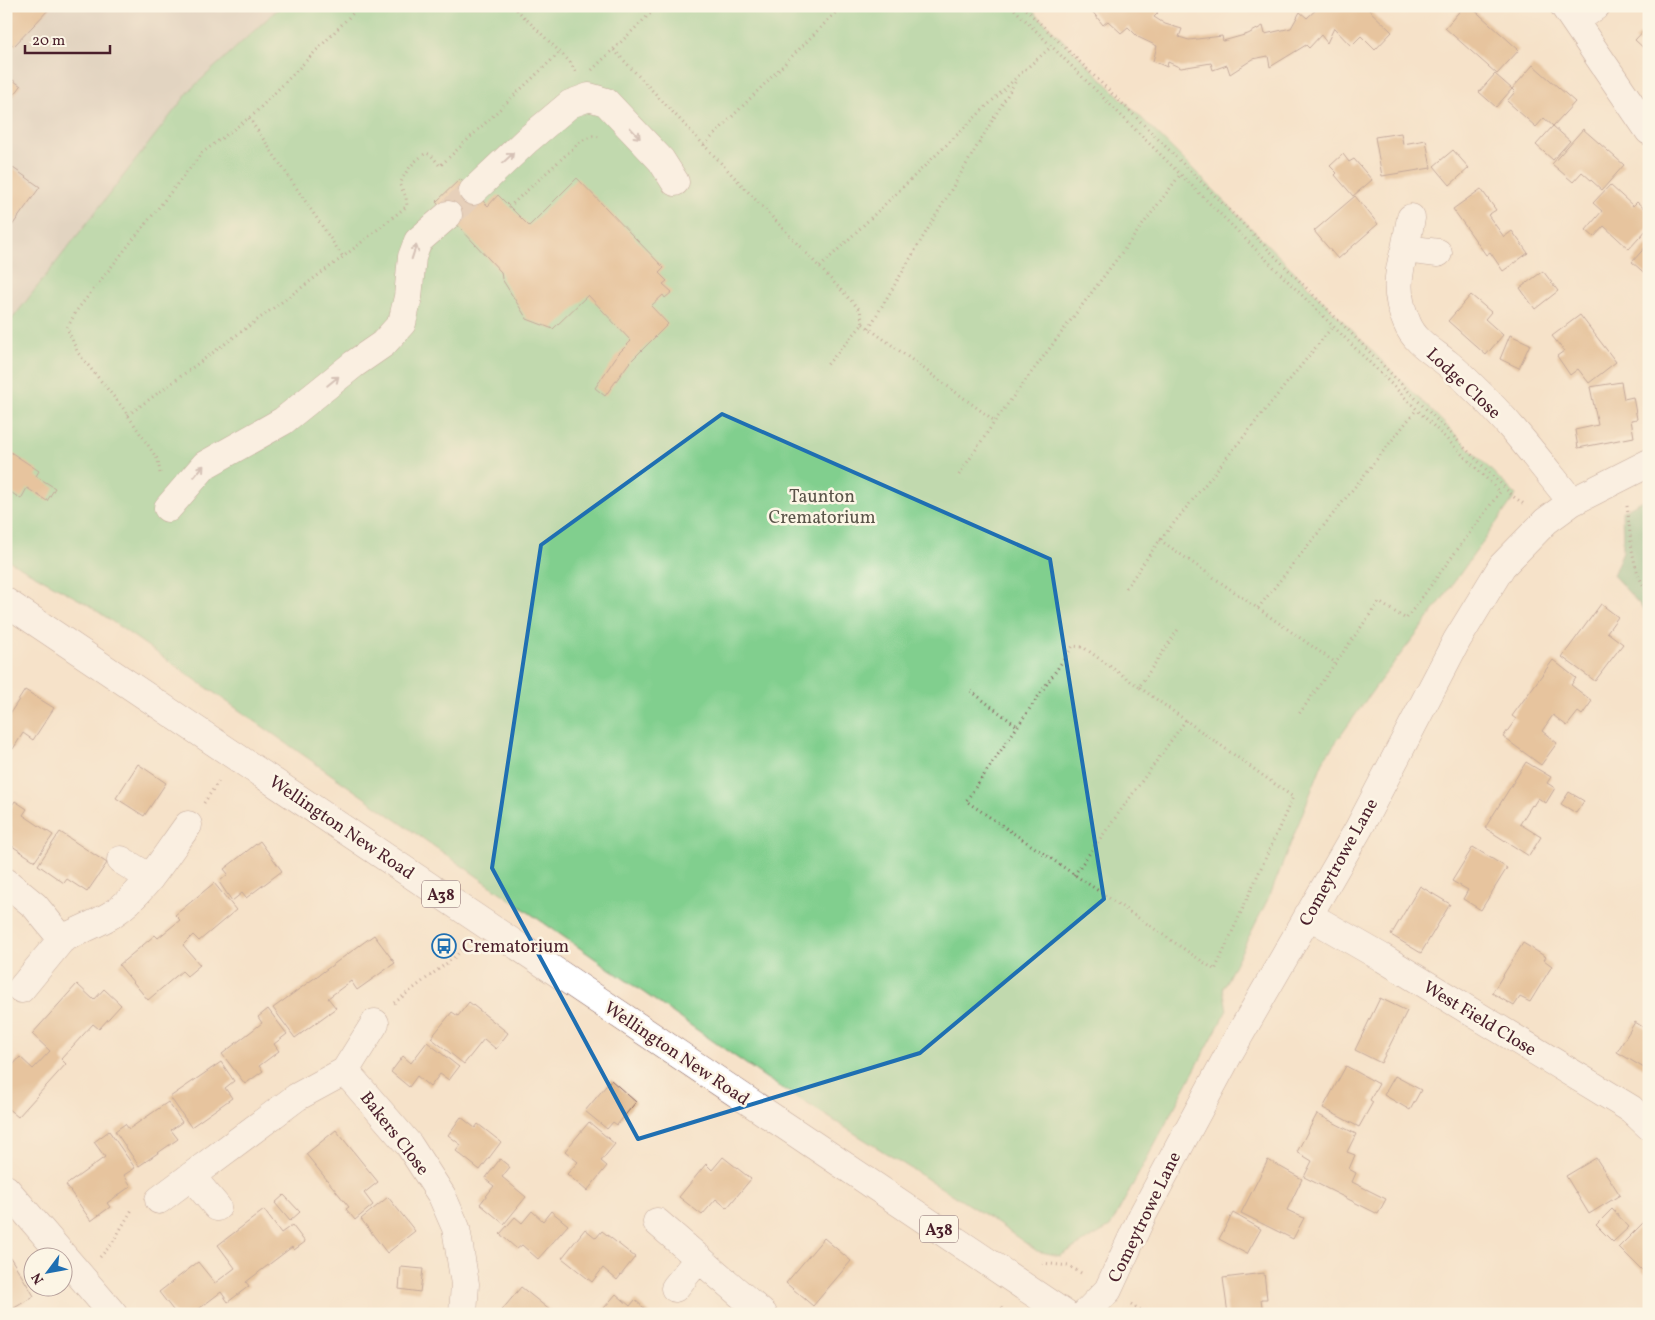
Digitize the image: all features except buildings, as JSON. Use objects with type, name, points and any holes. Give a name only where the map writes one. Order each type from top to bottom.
[{"type":"street","points":[[1578,11],[1649,131]]},
{"type":"street","points":[[472,191],[585,89],[606,102],[661,160],[675,182]]},
{"type":"street","points":[[168,508],[204,465],[283,421],[354,364],[383,344],[402,323],[408,297],[412,257],[418,241],[448,215]]},
{"type":"street","name":"Lodge Close","points":[[1411,218],[1399,268],[1397,285],[1399,300],[1407,324],[1421,343],[1449,364],[1476,390],[1514,431],[1572,502]]},
{"type":"street","points":[[1405,249],[1438,254]]},
{"type":"street","name":"Comeytrowe Lane","points":[[1085,1314],[1108,1290],[1142,1214],[1232,1048],[1358,828],[1457,640],[1502,566],[1546,521],[1572,502],[1649,463]]},
{"type":"street","name":"Wellington New Road","points":[[6,602],[1065,1314]]},
{"type":"street","points":[[21,988],[62,938],[111,915],[137,892],[150,878],[188,825]]},
{"type":"street","points":[[121,860],[150,878]]},
{"type":"street","points":[[6,882],[35,906],[62,938]]},
{"type":"street","name":"West Field Close","points":[[1308,915],[1381,957],[1623,1104],[1649,1126]]},
{"type":"street","points":[[159,1200],[297,1097],[345,1071],[375,1023]]},
{"type":"street","name":"Bakers Close","points":[[345,1071],[409,1145],[442,1196],[456,1228],[465,1284],[463,1314]]},
{"type":"street","points":[[191,1176],[217,1207]]},
{"type":"street","points":[[6,1189],[113,1314]]},
{"type":"street","points":[[657,1222],[764,1314]]},
{"type":"street","points":[[675,1288],[699,1258]]},
{"type":"path","points":[[168,508],[158,460],[128,415],[78,353],[67,328],[83,303],[202,153],[249,118],[360,6]]},
{"type":"path","points":[[513,6],[570,62],[585,89],[614,50],[658,6]]},
{"type":"path","points":[[704,145],[842,6]]},
{"type":"path","points":[[1011,6],[1500,492],[1406,619],[1379,602],[1300,714]]},
{"type":"path","points":[[1022,6],[1153,134],[1514,497],[1546,521]]},
{"type":"path","points":[[820,267],[1020,74],[1051,47]]},
{"type":"path","points":[[614,50],[860,310],[863,324],[995,421]]},
{"type":"path","points":[[128,415],[407,206],[406,197],[400,185],[404,174],[414,161],[426,154],[431,155],[440,166],[560,52]]},
{"type":"path","points":[[868,328],[1020,74]]},
{"type":"path","points":[[249,118],[342,256]]},
{"type":"path","points":[[509,206],[581,141],[593,136],[607,138]]},
{"type":"path","points":[[959,475],[995,421],[1180,175]]},
{"type":"path","points":[[826,366],[863,324]]},
{"type":"path","points":[[1126,588],[1160,540],[1333,326]]},
{"type":"path","points":[[1258,608],[1417,408]]},
{"type":"path","points":[[1614,480],[1626,503],[1634,559],[1641,584],[1649,593]]},
{"type":"path","points":[[1160,540],[1336,663]]},
{"type":"path","points":[[1139,687],[1179,628]]},
{"type":"path","points":[[1073,646],[1083,647],[1139,687],[1293,797],[1215,970],[966,801],[1073,646]]},
{"type":"path","points":[[971,691],[1017,726]]},
{"type":"path","points":[[1074,875],[1186,720]]},
{"type":"path","points":[[188,825],[209,797],[235,755]]},
{"type":"path","points":[[375,1023],[380,1013],[455,957],[486,924]]},
{"type":"path","points":[[79,1275],[111,1244],[138,1203],[159,1200]]},
{"type":"highlighted area","points":[[722,414],[1050,559],[1104,899],[920,1053],[638,1139],[492,868],[541,545]]},
{"type":"shaded area","points":[[6,6],[281,6],[191,89],[6,327]]},
{"type":"green space","name":"Taunton Crematorium","points":[[281,6],[1028,6],[1189,165],[1516,495],[1428,619],[1376,686],[1324,759],[1271,893],[1223,988],[1227,1010],[1110,1227],[1060,1256],[1037,1251],[988,1217],[766,1078],[87,604],[6,559],[6,327],[191,89]]},
{"type":"green space","points":[[1649,497],[1649,615],[1613,575],[1623,551],[1622,511]]},
{"type":"tunnel","points":[[448,215],[473,191]]},
{"type":"place","name":"Crematorium","points":[[444,946]]}]
